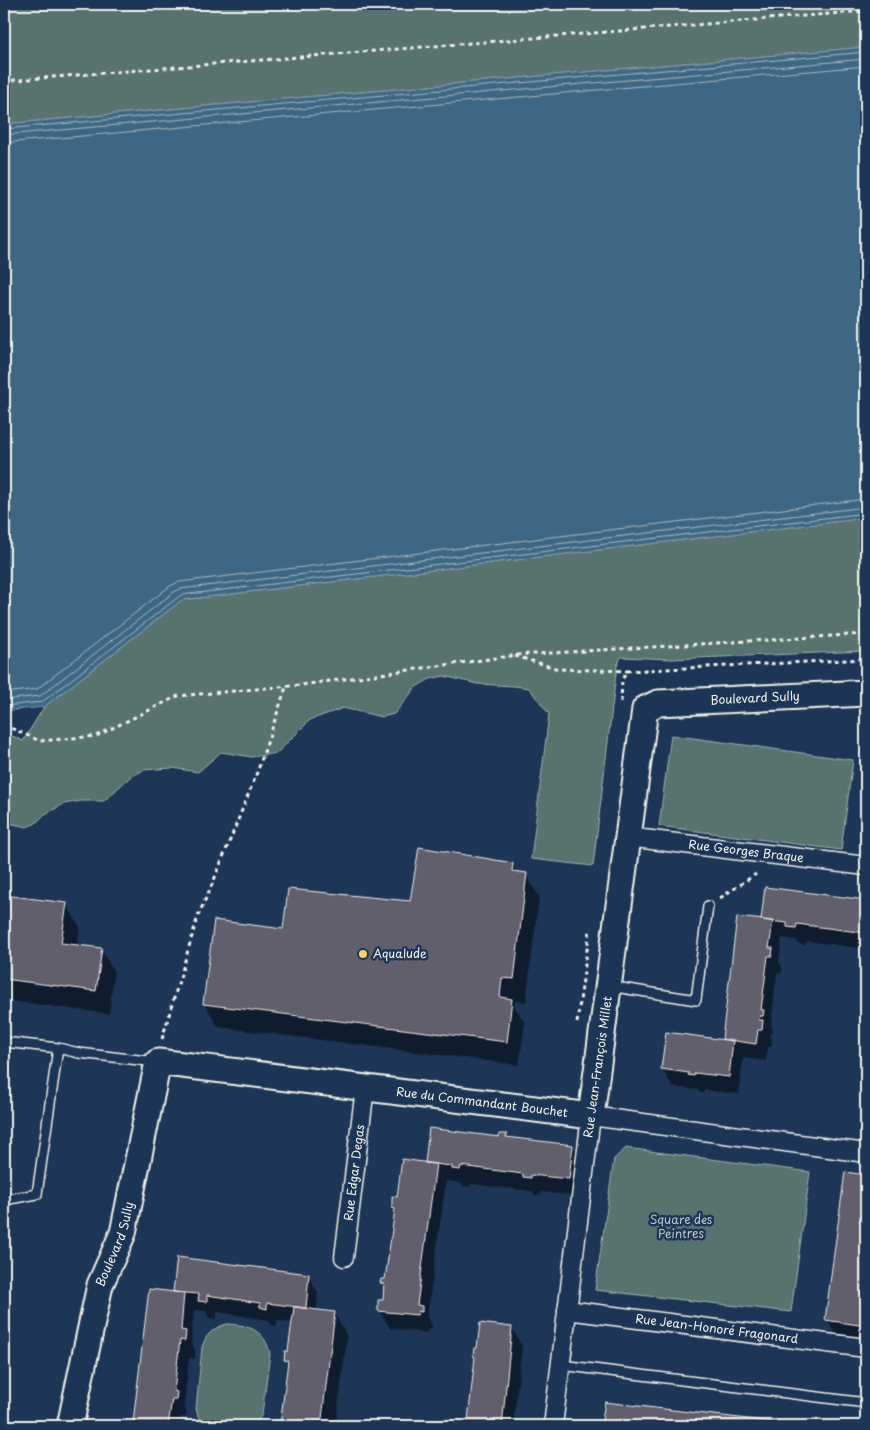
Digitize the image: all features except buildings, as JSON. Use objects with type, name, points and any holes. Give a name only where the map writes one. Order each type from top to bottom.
[{"type":"street","name":"Boulevard Sully","points":[[633,709],[658,702],[866,693]]},
{"type":"street","name":"Rue Jean-François Millet","points":[[554,1426],[627,837],[633,709]]},
{"type":"street","name":"Rue Georges Braque","points":[[627,837],[866,866]]},
{"type":"street","name":"Boulevard Sully","points":[[70,1426],[100,1285],[123,1234],[158,1062]]},
{"type":"street","name":"Rue du Commandant Bouchet","points":[[158,1062],[591,1116],[866,1153]]},
{"type":"street","name":"Rue Edgar Degas","points":[[344,1258],[365,1088]]},
{"type":"street","name":"Rue Jean-Honoré Fragonard","points":[[567,1310],[866,1348]]},
{"type":"lane","points":[[609,986],[696,1000],[708,906]]},
{"type":"lane","points":[[4,1042],[158,1062]]},
{"type":"lane","points":[[4,1200],[37,1194],[58,1048]]},
{"type":"lane","points":[[561,1365],[866,1403]]},
{"type":"path","points":[[4,81],[866,11]]},
{"type":"path","points":[[4,725],[40,741],[96,736],[178,696],[286,686],[514,656],[866,634]]},
{"type":"path","points":[[514,656],[559,669],[627,671],[866,659]]},
{"type":"path","points":[[627,671],[622,680],[633,709]]},
{"type":"path","points":[[158,1062],[160,1046],[198,916],[258,770],[286,686]]},
{"type":"path","points":[[708,906],[784,856]]},
{"type":"green space","points":[[4,4],[866,4],[866,47],[4,124]]},
{"type":"green space","points":[[866,518],[866,651],[671,659],[621,657],[617,666],[593,866],[531,859],[549,714],[529,688],[477,684],[444,676],[430,679],[416,687],[394,714],[382,717],[343,708],[310,720],[277,753],[252,757],[221,752],[198,772],[172,768],[144,770],[130,777],[104,801],[81,801],[64,804],[45,814],[36,823],[27,827],[4,822],[4,732],[23,741],[44,707],[182,600]]},
{"type":"green space","points":[[671,735],[853,760],[841,850],[659,826]]},
{"type":"green space","name":"Square des Peintres","points":[[626,1148],[810,1172],[791,1312],[595,1290],[614,1159]]},
{"type":"green space","points":[[227,1324],[242,1325],[255,1330],[268,1346],[270,1354],[262,1414],[255,1426],[204,1426],[196,1409],[202,1347],[211,1332]]},
{"type":"water","points":[[866,47],[866,518],[182,600],[44,707],[4,711],[4,124]]},
{"type":"place","name":"Aqualude","points":[[363,954]]}]
